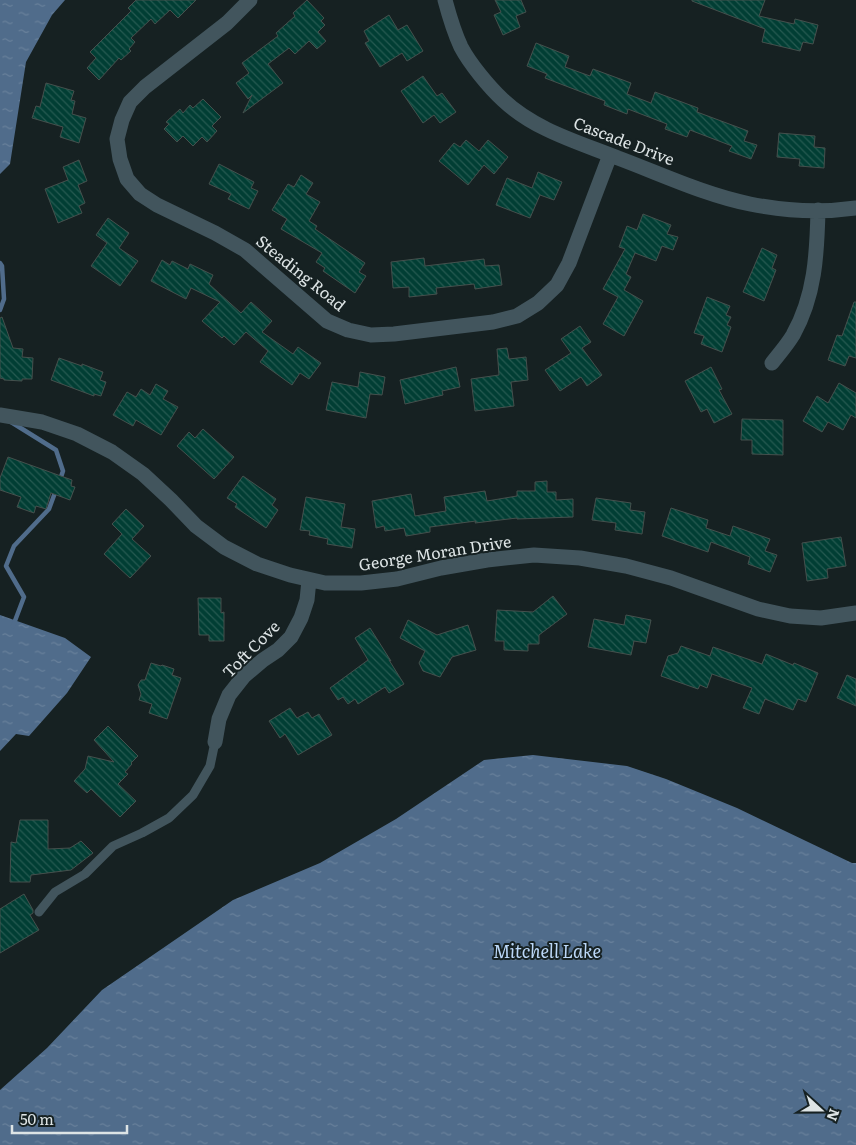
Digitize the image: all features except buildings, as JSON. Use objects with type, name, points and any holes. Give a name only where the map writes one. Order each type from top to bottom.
[{"type":"street","name":"Steading Road","points":[[250,0],[227,23],[145,86],[130,102],[122,120],[117,139],[120,159],[128,178],[140,194],[157,205],[245,250],[327,321],[348,330],[371,335],[492,322],[517,316],[538,303],[557,285],[568,263],[610,155]]},
{"type":"street","name":"Cascade Drive","points":[[445,0],[462,47],[480,75],[503,100],[530,121],[560,135],[707,192],[750,204],[794,210],[837,211],[856,208]]},
{"type":"street","points":[[772,363],[793,335],[806,305],[815,272],[818,210]]},
{"type":"street","name":"George Moran Drive","points":[[0,415],[42,422],[78,434],[112,452],[143,474],[196,526],[224,547],[257,564],[309,580],[325,583],[361,584],[397,579],[441,568],[487,560],[534,556],[580,558],[626,566],[671,578],[758,609],[790,616],[822,618],[856,613]]},
{"type":"street","name":"Toft Cove","points":[[215,742],[219,719],[229,695],[244,676],[262,660],[278,650],[290,637],[301,618],[307,600],[309,580]]},
{"type":"lane","points":[[39,912],[55,892],[85,874],[113,846],[169,818],[193,795],[210,766],[215,742]]},
{"type":"water","points":[[0,0],[65,0],[52,15],[26,62],[10,164],[0,174]]},
{"type":"water","points":[[0,615],[65,638],[91,657],[67,693],[29,736],[16,734],[0,751]]},
{"type":"water","name":"Mitchell Lake","points":[[533,755],[627,766],[666,779],[737,808],[852,863],[856,863],[856,1145],[0,1145],[0,1090],[47,1048],[102,990],[233,900],[320,863],[396,819],[484,760]]},
{"type":"waterway","points":[[0,263],[2,266],[4,299],[0,310]]},
{"type":"waterway","points":[[11,422],[56,450],[63,471],[60,480]]},
{"type":"waterway","points":[[13,626],[24,597],[6,566],[14,546],[49,509],[56,490]]}]
